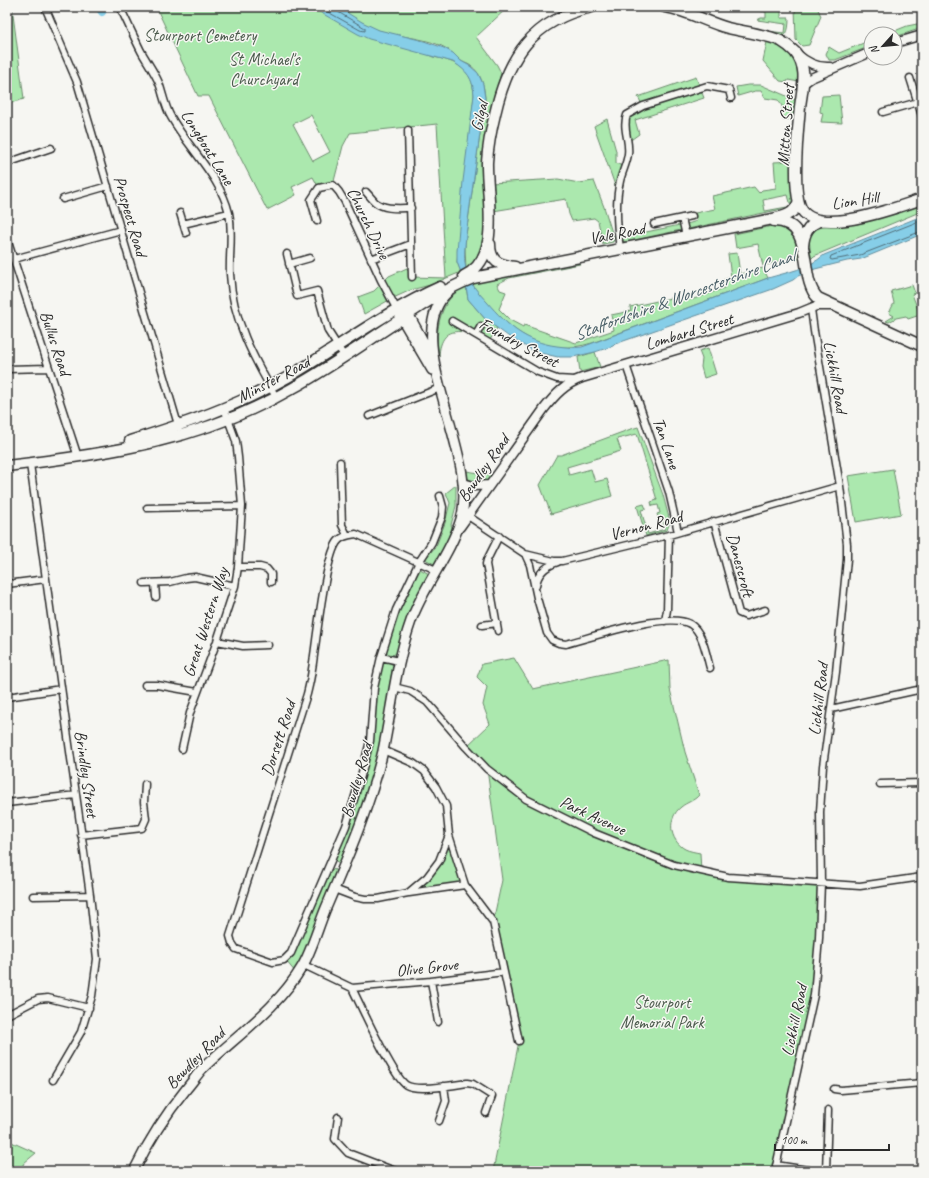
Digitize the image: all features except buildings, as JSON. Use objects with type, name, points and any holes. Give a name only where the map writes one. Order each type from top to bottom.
[{"type":"main road","points":[[558,18],[577,7]]},
{"type":"main road","name":"Gilgal","points":[[472,275],[482,260],[490,235],[487,183],[488,150],[502,90],[509,69],[520,52],[535,36],[558,18],[592,7]]},
{"type":"main road","name":"Mitton Street","points":[[665,7],[682,11],[728,28],[777,40],[786,44],[795,52],[802,66],[804,83],[796,159],[798,203]]},
{"type":"main road","name":"Lion Hill","points":[[798,203],[805,214],[821,221],[865,217],[892,210],[922,199]]},
{"type":"main road","name":"Vale Road","points":[[472,275],[620,249],[768,220],[790,213],[795,210],[798,203]]},
{"type":"main road","points":[[768,220],[788,224],[798,234],[803,246],[809,280],[813,292],[818,298],[834,307],[922,346]]},
{"type":"main road","points":[[803,246],[804,237],[809,228],[816,222],[821,221]]},
{"type":"main road","points":[[490,235],[490,250],[494,260],[506,265],[523,267]]},
{"type":"main road","points":[[457,531],[463,509],[463,483],[458,454],[433,360],[431,332],[436,308],[442,297],[461,281],[472,275]]},
{"type":"main road","name":"Minster Road","points":[[179,431],[270,387],[400,307],[461,281]]},
{"type":"main road","name":"Minster Road","points":[[7,466],[30,464],[118,450],[179,431],[229,419],[276,397],[344,356],[461,281]]},
{"type":"main road","points":[[400,307],[433,360]]},
{"type":"main road","points":[[405,316],[440,388]]},
{"type":"main road","name":"Bewdley Road","points":[[134,1171],[141,1156],[170,1108],[200,1071],[277,1000],[304,965],[371,796],[383,750],[399,661],[411,620],[420,599],[457,531]]},
{"type":"street","name":"Prospect Road","points":[[45,7],[77,82],[179,431]]},
{"type":"street","name":"Longboat Lane","points":[[120,7],[159,83],[170,115],[220,188],[229,213],[230,274],[233,300],[239,323],[249,346],[276,397]]},
{"type":"street","points":[[903,41],[922,35]]},
{"type":"street","name":"Mitton Street","points":[[795,52],[811,64],[819,67],[839,66]]},
{"type":"street","points":[[804,83],[811,78],[863,56]]},
{"type":"street","points":[[910,78],[922,116]]},
{"type":"street","points":[[620,249],[618,229],[618,197],[620,182],[628,154],[625,121],[627,115],[643,106],[706,86],[728,90],[731,98]]},
{"type":"street","points":[[883,112],[918,102]]},
{"type":"street","points":[[408,130],[412,277]]},
{"type":"street","points":[[7,163],[51,148]]},
{"type":"street","name":"Church Drive","points":[[317,221],[311,200],[319,188],[333,185],[340,192],[391,299],[400,307]]},
{"type":"street","points":[[62,199],[108,186]]},
{"type":"street","points":[[366,192],[375,202],[383,206],[392,208],[411,208]]},
{"type":"street","points":[[180,212],[186,233]]},
{"type":"street","points":[[183,224],[229,213]]},
{"type":"street","points":[[654,224],[692,216]]},
{"type":"street","points":[[682,218],[686,236]]},
{"type":"street","points":[[14,259],[121,230]]},
{"type":"street","name":"Bullus Road","points":[[7,239],[78,457]]},
{"type":"street","points":[[371,259],[412,244]]},
{"type":"street","points":[[287,254],[297,296],[317,291],[328,331],[344,356]]},
{"type":"street","points":[[289,264],[310,258]]},
{"type":"street","points":[[809,280],[811,309]]},
{"type":"street","name":"Lombard Street","points":[[575,380],[820,305],[834,307]]},
{"type":"street","name":"Lickhill Road","points":[[776,1168],[816,982],[821,883],[820,812],[823,766],[831,709],[846,559],[846,529],[840,486],[811,309]]},
{"type":"street","name":"Foundry Street","points":[[452,321],[538,372],[557,379],[575,380]]},
{"type":"street","points":[[476,335],[481,326]]},
{"type":"street","name":"Tan Lane","points":[[626,365],[669,492],[678,532]]},
{"type":"street","points":[[7,369],[49,368]]},
{"type":"street","name":"Bewdley Road","points":[[457,531],[552,398],[575,380]]},
{"type":"street","points":[[370,416],[440,388]]},
{"type":"street","name":"Great Western Way","points":[[182,749],[190,713],[217,641],[234,586],[238,567],[242,506],[236,441],[224,408]]},
{"type":"street","points":[[340,462],[342,524],[347,536],[356,534],[436,570]]},
{"type":"street","name":"Brindley Street","points":[[30,464],[90,895],[97,959],[92,996],[81,1032],[53,1080]]},
{"type":"street","points":[[463,483],[474,486],[490,485]]},
{"type":"street","name":"Vernon Road","points":[[468,516],[525,554],[554,562],[669,535],[840,486]]},
{"type":"street","name":"Bewdley Road","points":[[236,949],[273,962],[284,960],[291,953],[346,826],[370,741],[374,688],[381,657],[396,610],[420,562],[432,542],[442,517],[443,507],[440,496]]},
{"type":"street","points":[[146,508],[242,506]]},
{"type":"street","name":"Danescroft","points":[[714,522],[739,613],[746,616],[766,610]]},
{"type":"street","points":[[665,621],[667,610],[669,535]]},
{"type":"street","name":"Dorsett Road","points":[[236,949],[230,936],[307,694],[312,671],[326,574],[334,547],[339,540],[347,536]]},
{"type":"street","points":[[498,631],[486,564],[499,536]]},
{"type":"street","points":[[525,554],[530,565],[535,590],[547,633],[552,640],[559,644],[566,644],[650,622],[678,620],[690,624],[701,638],[710,668]]},
{"type":"street","points":[[535,590],[536,582],[542,571],[552,564],[562,561]]},
{"type":"street","points":[[238,567],[260,566],[267,568],[271,574],[271,582]]},
{"type":"street","points":[[144,583],[175,582],[186,578],[195,577],[234,586]]},
{"type":"street","points":[[7,584],[46,579]]},
{"type":"street","points":[[155,582],[156,597]]},
{"type":"street","points":[[482,625],[497,623]]},
{"type":"street","points":[[217,641],[243,646],[268,645]]},
{"type":"street","points":[[381,657],[399,661]]},
{"type":"street","points":[[145,685],[157,685],[197,692]]},
{"type":"street","name":"Park Avenue","points":[[394,687],[410,691],[427,702],[487,769],[526,799],[594,833],[674,865],[728,877],[860,886],[922,877]]},
{"type":"street","points":[[7,697],[61,689]]},
{"type":"street","points":[[831,709],[922,689]]},
{"type":"street","points":[[383,750],[412,763],[424,771],[446,806],[449,835],[465,885],[493,922],[519,1041]]},
{"type":"street","points":[[880,784],[922,783]]},
{"type":"street","points":[[81,835],[142,828],[146,819],[144,802],[145,784]]},
{"type":"street","points":[[7,803],[76,795]]},
{"type":"street","points":[[408,894],[427,877],[439,862],[449,835]]},
{"type":"street","points":[[329,864],[342,870]]},
{"type":"street","points":[[334,889],[355,897],[378,899],[465,885]]},
{"type":"street","points":[[32,896],[90,895]]},
{"type":"street","points":[[304,965],[352,988],[388,1059],[398,1076],[406,1085],[422,1088],[467,1083],[473,1084],[492,1096],[486,1113]]},
{"type":"street","name":"Olive Grove","points":[[352,988],[432,981],[504,972]]},
{"type":"street","points":[[432,981],[438,1022]]},
{"type":"street","points":[[7,1015],[38,999],[48,998],[89,1008]]},
{"type":"street","points":[[834,1089],[841,1090],[922,1083]]},
{"type":"street","points":[[439,1121],[446,1101],[444,1086]]},
{"type":"street","points":[[826,1171],[828,1110]]},
{"type":"street","points":[[338,1117],[335,1139],[348,1153],[395,1171]]},
{"type":"street","points":[[776,1168],[814,1171]]},
{"type":"green space","points":[[7,7],[12,7],[24,99],[7,104]]},
{"type":"green space","name":"St Michael's Churchyard","points":[[156,7],[325,7],[433,57],[449,61],[462,68],[470,79],[473,86],[474,95],[457,262],[461,272],[430,285],[411,290],[364,314],[358,297],[374,291],[389,276],[407,268],[412,277],[446,278],[437,124],[350,133],[343,146],[333,185],[319,188],[313,177],[292,187],[296,195],[267,210],[209,96],[198,96]],"holes":[[[311,115],[330,152],[313,161],[293,124]]]},
{"type":"green space","points":[[338,7],[508,7],[476,37],[497,65],[501,73],[492,105],[483,166],[485,232],[480,257],[466,270],[466,235],[485,98],[484,88],[480,76],[471,66],[461,61],[449,50],[441,46],[424,40],[378,30],[363,23]]},
{"type":"green space","points":[[762,7],[781,7],[781,18],[789,18],[787,33],[784,36],[775,36],[756,30],[785,33],[786,24],[757,20],[766,18],[766,12],[761,11]]},
{"type":"green space","points":[[795,7],[817,7],[821,16],[809,45],[802,46],[796,40]]},
{"type":"green space","points":[[922,23],[922,28],[903,34],[903,28]]},
{"type":"green space","points":[[767,42],[775,44],[787,51],[792,56],[798,67],[799,82],[788,80],[787,82],[780,81],[763,61]]},
{"type":"green space","points":[[863,43],[863,49],[835,60],[829,60],[826,54],[829,47],[839,53]]},
{"type":"green space","points":[[696,77],[704,98],[635,120],[639,134],[628,142],[627,115],[643,106],[638,97]]},
{"type":"green space","points":[[761,85],[796,100],[794,120],[783,119],[782,106],[778,100],[765,98],[761,91],[755,91],[738,96],[736,87]]},
{"type":"green space","points":[[839,95],[842,123],[821,122],[823,113],[820,112],[822,96]]},
{"type":"green space","points":[[607,119],[616,151],[616,163],[624,167],[618,194],[594,126]]},
{"type":"green space","points":[[792,161],[793,205],[791,206],[788,195],[763,200],[765,211],[787,208],[687,228],[687,224],[697,221],[695,213],[715,209],[712,196],[754,187],[759,193],[762,190],[776,188],[774,162]]},
{"type":"green space","points":[[558,179],[579,183],[594,181],[614,239],[613,242],[603,244],[598,221],[594,218],[572,221],[566,199],[493,211],[491,183]]},
{"type":"green space","points":[[922,203],[922,211],[814,256],[811,259],[809,237],[816,229],[821,227],[857,224],[870,221]]},
{"type":"green space","points":[[680,225],[681,230],[625,242],[623,241],[622,237]]},
{"type":"green space","points":[[772,226],[783,228],[794,237],[799,259],[795,260],[794,257],[763,266],[758,244],[736,248],[734,234]]},
{"type":"green space","points":[[737,253],[740,274],[763,268],[768,278],[592,343],[576,347],[546,345],[521,333],[509,325],[498,314],[479,294],[472,284],[480,281],[579,263],[580,264],[509,278],[497,284],[500,290],[506,292],[499,309],[510,320],[523,327],[524,325],[576,343],[614,330],[611,315],[631,311],[630,307],[689,294],[691,300],[724,288],[723,280],[731,277],[728,254]]},
{"type":"green space","points":[[912,285],[915,293],[912,294],[920,315],[908,319],[906,316],[896,318],[889,322],[886,321],[894,316],[889,313],[894,303],[891,291]]},
{"type":"green space","points":[[466,286],[468,299],[486,320],[497,328],[490,340],[481,334],[485,326],[480,323],[477,328],[473,330],[454,319],[451,324],[464,332],[453,332],[448,334],[441,345],[439,356],[437,336],[441,316],[450,298],[457,291]]},
{"type":"green space","points":[[708,348],[716,374],[704,378],[701,367],[702,359],[699,351]]},
{"type":"green space","points":[[595,352],[600,367],[580,372],[578,357]]},
{"type":"green space","points":[[638,427],[663,495],[670,522],[667,530],[646,536],[637,506],[644,504],[646,509],[641,510],[648,534],[665,529],[663,521],[660,522],[657,514],[660,513],[658,505],[652,506],[651,502],[657,500],[637,434],[617,439],[621,451],[567,467],[569,475],[591,469],[595,482],[607,479],[612,496],[551,514],[540,485],[557,455],[561,455]]},
{"type":"green space","points":[[893,469],[901,514],[856,522],[848,476]]},
{"type":"green space","points":[[466,471],[493,475],[489,481],[473,481],[468,479]]},
{"type":"green space","points":[[456,485],[456,506],[451,525],[454,531],[436,565],[425,559],[436,546],[445,523],[450,503],[446,493]]},
{"type":"green space","points":[[420,569],[431,575],[398,653],[392,655],[385,652],[398,611]]},
{"type":"green space","name":"Stourport Memorial Park","points":[[514,658],[533,689],[669,660],[670,689],[685,752],[699,795],[681,807],[673,817],[672,829],[676,840],[685,849],[700,853],[701,872],[821,883],[817,975],[775,1171],[493,1171],[519,1041],[493,922],[502,880],[487,769],[466,747],[490,724],[483,705],[487,687],[477,677],[482,664]]},
{"type":"green space","points":[[387,661],[393,665],[380,749],[368,795],[341,862],[337,862],[335,860],[363,777],[381,665]]},
{"type":"green space","points":[[449,835],[465,885],[408,893],[439,861]]},
{"type":"green space","points":[[334,869],[337,873],[296,973],[286,961],[329,871]]},
{"type":"green space","points":[[7,1140],[36,1153],[24,1163],[20,1171],[7,1171]]},
{"type":"water","points":[[311,7],[338,7],[362,22],[379,30],[424,41],[444,48],[453,53],[461,61],[478,73],[483,84],[485,98],[466,235],[466,268],[473,285],[494,310],[510,325],[535,341],[557,346],[582,347],[768,278],[805,267],[824,255],[922,216],[922,234],[861,259],[815,269],[773,289],[595,352],[573,357],[558,357],[536,352],[512,339],[486,320],[468,299],[466,286],[457,262],[463,181],[474,95],[471,79],[466,72],[453,62],[369,39]]},
{"type":"waterway","points":[[99,7],[102,12]]},
{"type":"park label","name":"Stourport Cemetery","points":[[200,35]]},
{"type":"water label","name":"Staffordshire & Worcestershire Canal","points":[[684,295]]}]
